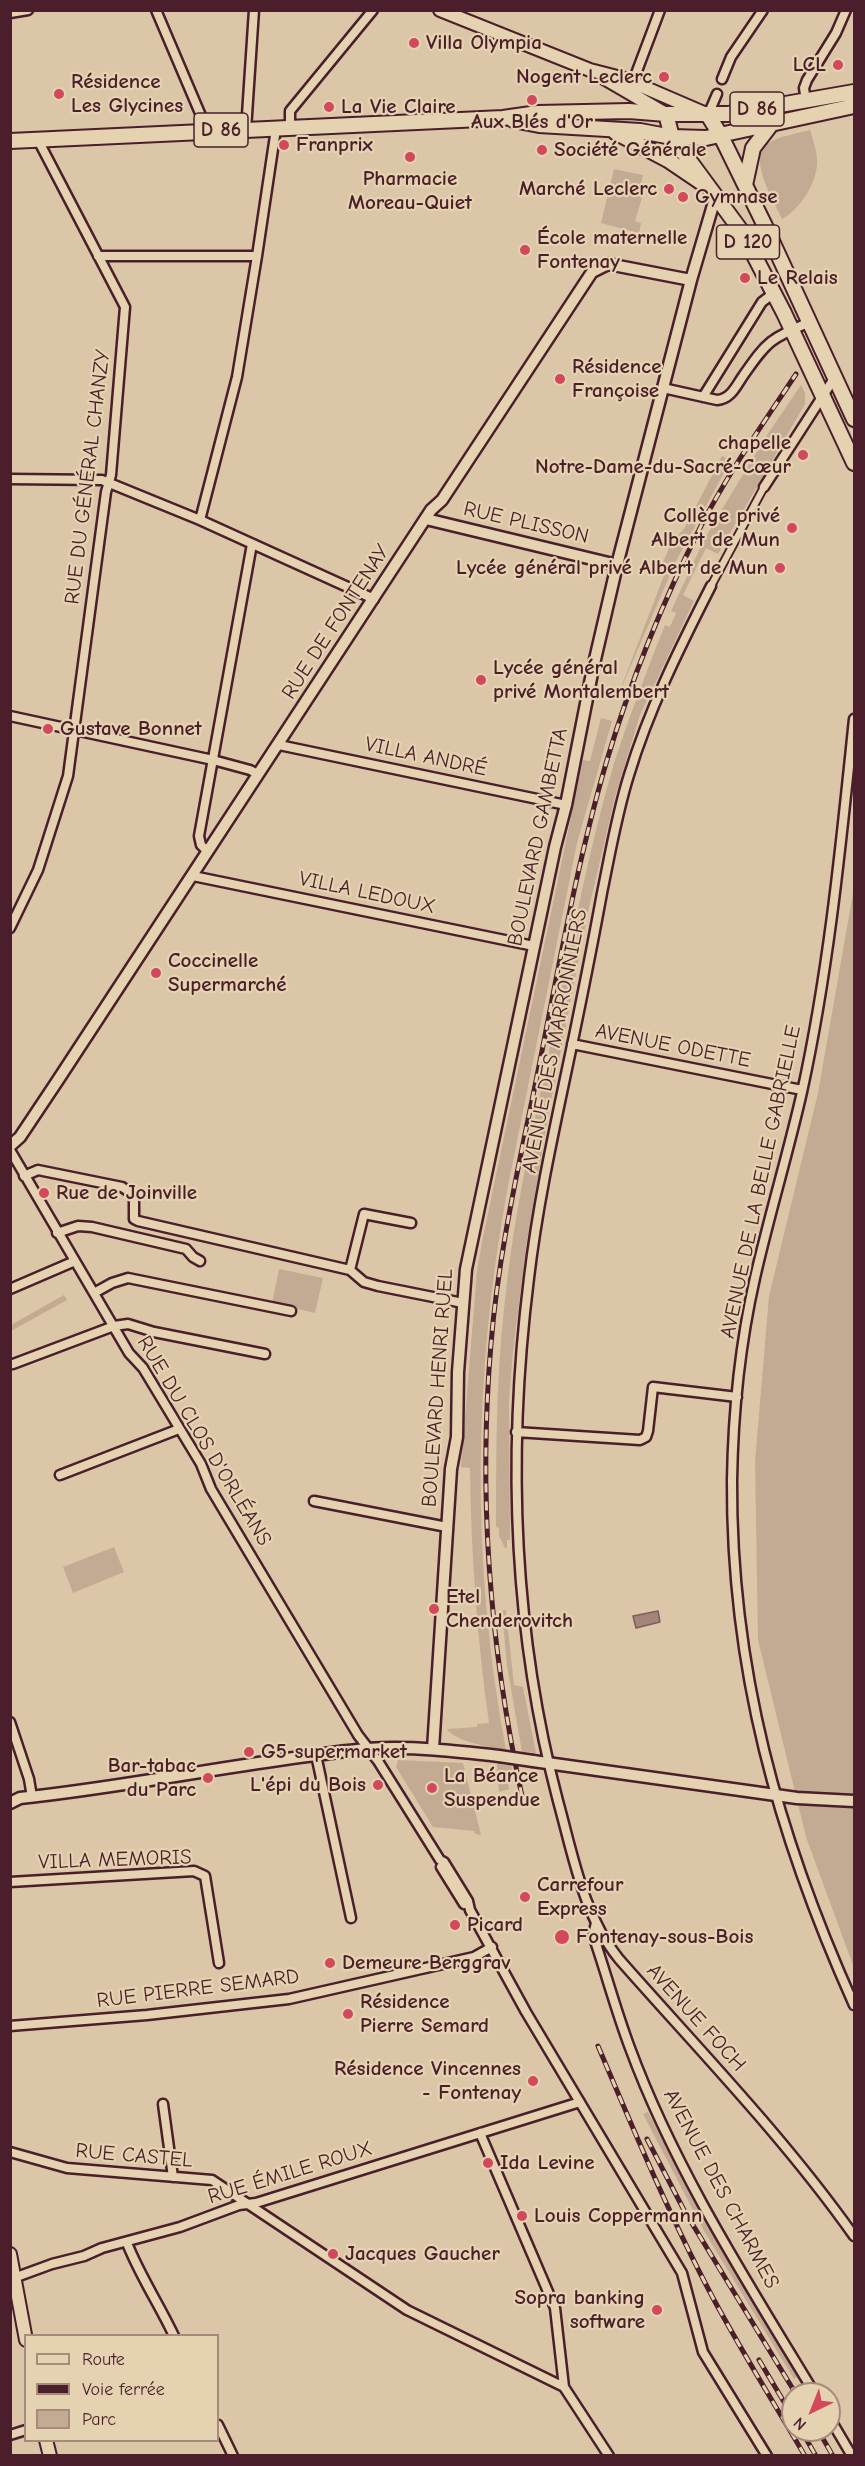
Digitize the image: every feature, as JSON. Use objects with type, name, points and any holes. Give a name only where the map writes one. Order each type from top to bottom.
[{"type":"main road","points":[[440,10],[590,69],[631,90],[666,114],[672,137]]},
{"type":"main road","points":[[631,90],[636,104],[633,111]]},
{"type":"main road","points":[[631,90],[708,115]]},
{"type":"main road","name":"D 86","points":[[10,141],[503,118],[538,113],[633,111],[666,114],[728,114],[855,92]]},
{"type":"main road","points":[[806,101],[813,115]]},
{"type":"main road","name":"D 86","points":[[503,118],[539,125],[640,131],[672,137],[706,138],[855,106]]},
{"type":"main road","name":"D 120","points":[[708,115],[745,185],[855,419]]},
{"type":"main road","points":[[745,185],[753,148],[770,126]]},
{"type":"main road","points":[[611,130],[668,160],[714,192]]},
{"type":"main road","name":"D 120","points":[[672,137],[742,232],[774,292],[855,463]]},
{"type":"main road","points":[[10,2254],[12,2278],[25,2334]]},
{"type":"street","points":[[10,13],[28,10]]},
{"type":"street","points":[[156,10],[202,118],[204,131]]},
{"type":"street","points":[[246,130],[254,10]]},
{"type":"street","points":[[290,128],[290,111],[373,10]]},
{"type":"street","points":[[631,90],[660,10]]},
{"type":"street","points":[[722,79],[732,57],[763,10]]},
{"type":"street","points":[[806,101],[804,88],[807,80],[846,10]]},
{"type":"street","points":[[708,115],[717,94]]},
{"type":"street","points":[[200,520],[251,313],[276,129]]},
{"type":"street","name":"RUE DU GÉNÉRAL CHANZY","points":[[10,928],[38,870],[68,776],[109,483],[124,307],[38,140]]},
{"type":"street","name":"BOULEVARD GAMBETTA","points":[[516,1034],[566,805],[592,668],[714,192]]},
{"type":"street","points":[[98,256],[257,256]]},
{"type":"street","name":"RUE DE FONTENAY","points":[[10,1148],[20,1137],[58,1080],[426,519],[442,500],[592,272],[608,264],[691,280]]},
{"type":"street","points":[[703,396],[762,302],[774,292]]},
{"type":"street","points":[[663,388],[717,400],[726,398],[766,344],[810,322]]},
{"type":"street","name":"AVENUE DES MARRONNIERS","points":[[548,1763],[529,1664],[518,1533],[516,1432],[520,1362],[529,1276],[550,1154],[612,843],[628,776],[670,668],[764,487],[836,377]]},
{"type":"street","points":[[10,479],[102,480],[200,520],[374,599]]},
{"type":"street","name":"RUE PLISSON","points":[[426,519],[617,565]]},
{"type":"street","points":[[208,852],[201,845],[199,836],[252,544]]},
{"type":"street","points":[[10,716],[213,760],[258,774]]},
{"type":"street","name":"AVENUE DE LA BELLE GABRIELLE","points":[[855,719],[830,934],[802,1090],[754,1280],[746,1322],[737,1397],[732,1479],[736,1568],[750,1684],[768,1770],[807,1892],[855,2005]]},
{"type":"street","name":"VILLA ANDRÉ","points":[[279,745],[566,805]]},
{"type":"street","name":"VILLA LEDOUX","points":[[193,876],[534,946]]},
{"type":"street","name":"BOULEVARD HENRI RUEL","points":[[433,1749],[451,1469],[457,1437],[466,1269],[516,1034]]},
{"type":"street","name":"AVENUE ODETTE","points":[[572,1044],[802,1090]]},
{"type":"street","name":"RUE DU CLOS D'ORLÉANS","points":[[10,1148],[57,1233],[129,1353],[143,1368],[201,1464],[211,1489],[368,1749],[468,1900],[468,1906],[580,2102],[682,2273],[703,2352],[767,2456]]},
{"type":"street","points":[[24,1176],[38,1170],[122,1186],[134,1195],[134,1220],[350,1270],[364,1282],[463,1303]]},
{"type":"street","points":[[350,1270],[364,1214],[411,1223]]},
{"type":"street","points":[[57,1233],[78,1226],[92,1227],[186,1249],[200,1261]]},
{"type":"street","points":[[10,1289],[75,1261]]},
{"type":"street","points":[[94,1293],[112,1283],[128,1278],[291,1311]]},
{"type":"street","points":[[13,1364],[114,1326],[128,1323],[154,1332],[266,1354]]},
{"type":"street","points":[[516,1432],[640,1440],[646,1437],[648,1431],[653,1387],[737,1397]]},
{"type":"street","points":[[60,1475],[179,1429]]},
{"type":"street","points":[[314,1501],[447,1527]]},
{"type":"street","points":[[10,1722],[29,1779],[32,1797]]},
{"type":"street","points":[[10,1803],[20,1798],[266,1761],[368,1749],[433,1749],[499,1756],[775,1795],[830,1801],[855,1801]]},
{"type":"street","points":[[316,1755],[351,1918]]},
{"type":"street","name":"AVENUE FOCH","points":[[548,1763],[582,1888],[608,1946],[760,2116],[855,2236]]},
{"type":"street","name":"VILLA MEMORIS","points":[[10,1882],[194,1871],[205,1876],[219,1963]]},
{"type":"street","name":"AVENUE DES CHARMES","points":[[596,1923],[593,1935],[630,2049],[681,2162],[738,2265],[808,2382]]},
{"type":"street","name":"RUE PIERRE SEMARD","points":[[10,2026],[289,1999],[474,1957],[492,1947]]},
{"type":"street","points":[[604,1967],[610,1961],[619,1959]]},
{"type":"street","name":"RUE ÉMILE ROUX","points":[[12,2278],[84,2256],[102,2248],[127,2243],[580,2102]]},
{"type":"street","points":[[163,2104],[173,2177]]},
{"type":"street","points":[[480,2133],[555,2308],[564,2387],[609,2456]]},
{"type":"street","name":"RUE CASTEL","points":[[10,2152],[54,2167],[212,2180],[407,2310],[564,2387]]},
{"type":"street","points":[[127,2243],[173,2334]]},
{"type":"street","points":[[219,2427],[232,2456]]},
{"type":"street","points":[[841,2437],[852,2456]]},
{"type":"green space","points":[[810,130],[817,158],[815,175],[802,201],[782,219],[761,171],[761,152],[766,145],[776,139]]},
{"type":"green space","points":[[614,169],[643,175],[639,193],[643,194],[635,221],[641,223],[639,233],[601,223]]},
{"type":"green space","points":[[801,385],[805,393],[805,404],[718,554],[706,548],[683,595],[694,601],[640,715],[615,797],[588,912],[549,1111],[526,1247],[509,1401],[510,1540],[507,1540],[507,1548],[505,1548],[499,1536],[499,1528],[496,1527],[496,1472],[499,1363],[508,1273],[532,1132],[597,826],[615,760],[639,692],[665,625],[670,627],[676,613],[671,611],[704,540],[765,438]]},
{"type":"green space","points":[[722,456],[731,460],[676,561],[617,698],[665,573],[659,571],[675,535],[677,536],[684,529]]},
{"type":"green space","points":[[601,718],[612,721],[577,843],[508,1186],[496,1256],[488,1327],[481,1468],[482,1539],[487,1610],[506,1750],[465,1740],[447,1729],[477,1727],[477,1724],[489,1723],[475,1596],[470,1468],[461,1467],[477,1271],[583,760],[590,761]]},
{"type":"green space","points":[[854,887],[854,1968],[806,1837],[758,1640],[755,1461],[769,1296],[818,1093]]},
{"type":"green space","points":[[279,1269],[323,1278],[315,1313],[272,1303]]},
{"type":"green space","points":[[64,1295],[67,1300],[11,1331],[11,1325]]},
{"type":"green space","points":[[114,1547],[124,1572],[73,1593],[63,1567]]},
{"type":"green space","points":[[506,1610],[514,1685],[523,1687],[536,1753],[522,1752],[507,1666],[502,1611]]},
{"type":"green space","points":[[398,1760],[463,1763],[481,1835],[475,1834],[474,1831],[433,1827],[396,1767]]},
{"type":"green space","points":[[497,1764],[511,1765],[515,1782],[508,1783],[509,1789],[499,1792]]},
{"type":"green space","points":[[648,2112],[705,2223],[797,2377],[794,2379],[704,2231],[643,2114]]},
{"type":"shaded area","points":[[658,1611],[660,1622],[636,1628],[633,1616]]},
{"type":"railway","points":[[522,1796],[511,1740],[495,1628],[490,1571],[486,1458],[491,1344],[512,1197],[579,868],[607,760],[626,700],[661,612],[711,506],[796,374]]},
{"type":"railway","points":[[598,2046],[653,2174],[697,2267],[735,2338],[805,2456]]},
{"type":"railway","points":[[647,2139],[685,2212],[789,2382]]},
{"type":"railway","points":[[759,2360],[781,2397]]},
{"type":"railway","points":[[808,2442],[816,2456]]},
{"type":"railway","points":[[825,2442],[833,2456]]},
{"type":"place","name":"Villa Olympia","points":[[414,43]]},
{"type":"place","name":"LCL","points":[[838,65]]},
{"type":"place","name":"Nogent Leclerc","points":[[664,77]]},
{"type":"place","name":"Résidence Les Glycines","points":[[59,94]]},
{"type":"place","name":"Aux Blés d'Or","points":[[532,100]]},
{"type":"place","name":"La Vie Claire","points":[[329,107]]},
{"type":"place","name":"Franprix","points":[[284,145]]},
{"type":"place","name":"Société Générale","points":[[542,150]]},
{"type":"place","name":"Pharmacie Moreau-Quiet","points":[[410,157]]},
{"type":"place","name":"Marché Leclerc","points":[[669,189]]},
{"type":"place","name":"Gymnase","points":[[683,197]]},
{"type":"place","name":"École maternelle Fontenay","points":[[525,250]]},
{"type":"place","name":"Le Relais","points":[[745,278]]},
{"type":"place","name":"Résidence Françoise","points":[[560,379]]},
{"type":"place","name":"chapelle Notre-Dame-du-Sacré-Cœur","points":[[803,455]]},
{"type":"place","name":"Collège privé Albert de Mun","points":[[792,528]]},
{"type":"place","name":"Lycée général privé Albert de Mun","points":[[780,568]]},
{"type":"place","name":"Lycée général privé Montalembert","points":[[481,680]]},
{"type":"place","name":"Gustave Bonnet","points":[[48,729]]},
{"type":"place","name":"Coccinelle Supermarché","points":[[156,973]]},
{"type":"place","name":"Rue de Joinville","points":[[44,1193]]},
{"type":"place","name":"Etel Chenderovitch","points":[[434,1609]]},
{"type":"place","name":"G5 supermarket","points":[[249,1752]]},
{"type":"place","name":"Bar-tabac du Parc","points":[[208,1778]]},
{"type":"place","name":"L'épi du Bois","points":[[378,1785]]},
{"type":"place","name":"La Béance Suspendue","points":[[432,1788]]},
{"type":"place","name":"Carrefour Express","points":[[525,1897]]},
{"type":"place","name":"Picard","points":[[455,1925]]},
{"type":"place","name":"Fontenay-sous-Bois","points":[[562,1937]]},
{"type":"place","name":"Demeure Berggrav","points":[[330,1963]]},
{"type":"place","name":"Résidence Pierre Semard","points":[[348,2014]]},
{"type":"place","name":"Résidence Vincennes - Fontenay","points":[[533,2081]]},
{"type":"place","name":"Ida Levine","points":[[488,2163]]},
{"type":"place","name":"Louis Coppermann","points":[[522,2216]]},
{"type":"place","name":"Jacques Gaucher","points":[[333,2254]]},
{"type":"place","name":"Sopra banking software","points":[[657,2310]]}]
